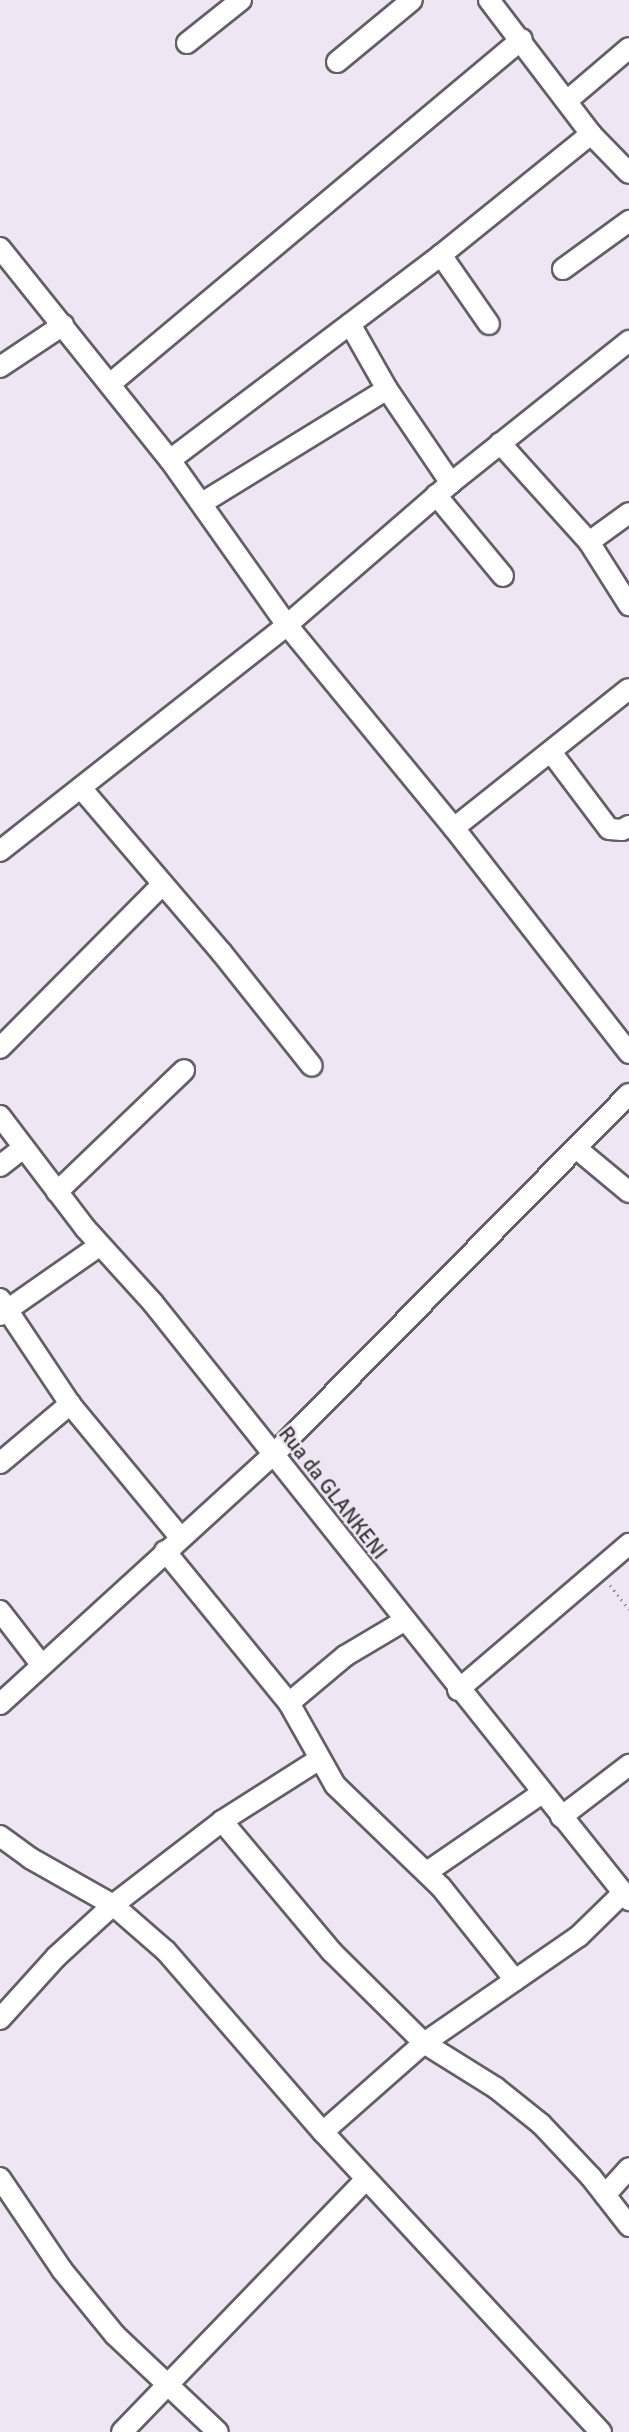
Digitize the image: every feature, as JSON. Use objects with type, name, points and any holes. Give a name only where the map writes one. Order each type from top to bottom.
[{"type":"street","points":[[187,43],[241,0]]},
{"type":"street","points":[[337,62],[412,0]]},
{"type":"street","points":[[489,0],[522,39],[591,134],[629,173]]},
{"type":"street","points":[[111,384],[522,39]]},
{"type":"street","points":[[568,100],[629,48]]},
{"type":"street","points":[[170,460],[441,255],[591,134]]},
{"type":"street","points":[[563,269],[629,221]]},
{"type":"street","points":[[0,248],[170,460],[287,625],[454,828],[629,1053]]},
{"type":"street","points":[[441,255],[489,324]]},
{"type":"street","points":[[350,324],[443,489],[503,576]]},
{"type":"street","points":[[0,367],[63,325]]},
{"type":"street","points":[[0,851],[287,625],[443,489],[629,341]]},
{"type":"street","points":[[202,503],[387,389]]},
{"type":"street","points":[[500,443],[589,542],[629,605]]},
{"type":"street","points":[[589,542],[629,513]]},
{"type":"street","points":[[454,828],[629,689]]},
{"type":"street","points":[[551,752],[609,829],[622,830],[629,826]]},
{"type":"street","points":[[81,788],[312,1066]]},
{"type":"street","points":[[0,1048],[163,884]]},
{"type":"street","points":[[57,1192],[184,1070]]},
{"type":"street","points":[[0,1704],[180,1537],[273,1455],[629,1094]]},
{"type":"street","name":"Rua da GLANKENI","points":[[0,1116],[22,1149],[99,1246],[153,1303],[458,1690],[626,1897]]},
{"type":"street","points":[[576,1148],[629,1192]]},
{"type":"street","points":[[0,1166],[22,1149]]},
{"type":"street","points":[[99,1246],[2,1308],[70,1404],[180,1537]]},
{"type":"street","points":[[0,1463],[70,1404]]},
{"type":"street","points":[[458,1690],[629,1544]]},
{"type":"street","points":[[165,1551],[288,1703],[318,1760],[357,1808],[427,1872],[499,1955],[515,1980]]},
{"type":"street","points":[[0,1611],[41,1664]]},
{"type":"street","points":[[288,1703],[345,1656],[404,1621]]},
{"type":"street","points":[[0,2019],[56,1957],[113,1905],[222,1821],[318,1760]]},
{"type":"street","points":[[561,1817],[629,1765]]},
{"type":"street","points":[[427,1872],[542,1793]]},
{"type":"street","points":[[222,1821],[332,1952],[424,2043],[496,2088],[541,2124],[605,2195],[629,2226]]},
{"type":"street","points":[[0,1836],[30,1858],[113,1905],[135,1921],[200,1987],[323,2132],[601,2432]]},
{"type":"street","points":[[323,2132],[424,2043],[579,1936],[626,1897]]},
{"type":"street","points":[[605,2195],[629,2168]]},
{"type":"street","points":[[0,2178],[62,2270],[115,2335],[218,2432]]},
{"type":"street","points":[[122,2432],[366,2179]]},
{"type":"path","points":[[598,1570],[629,1609]]}]
